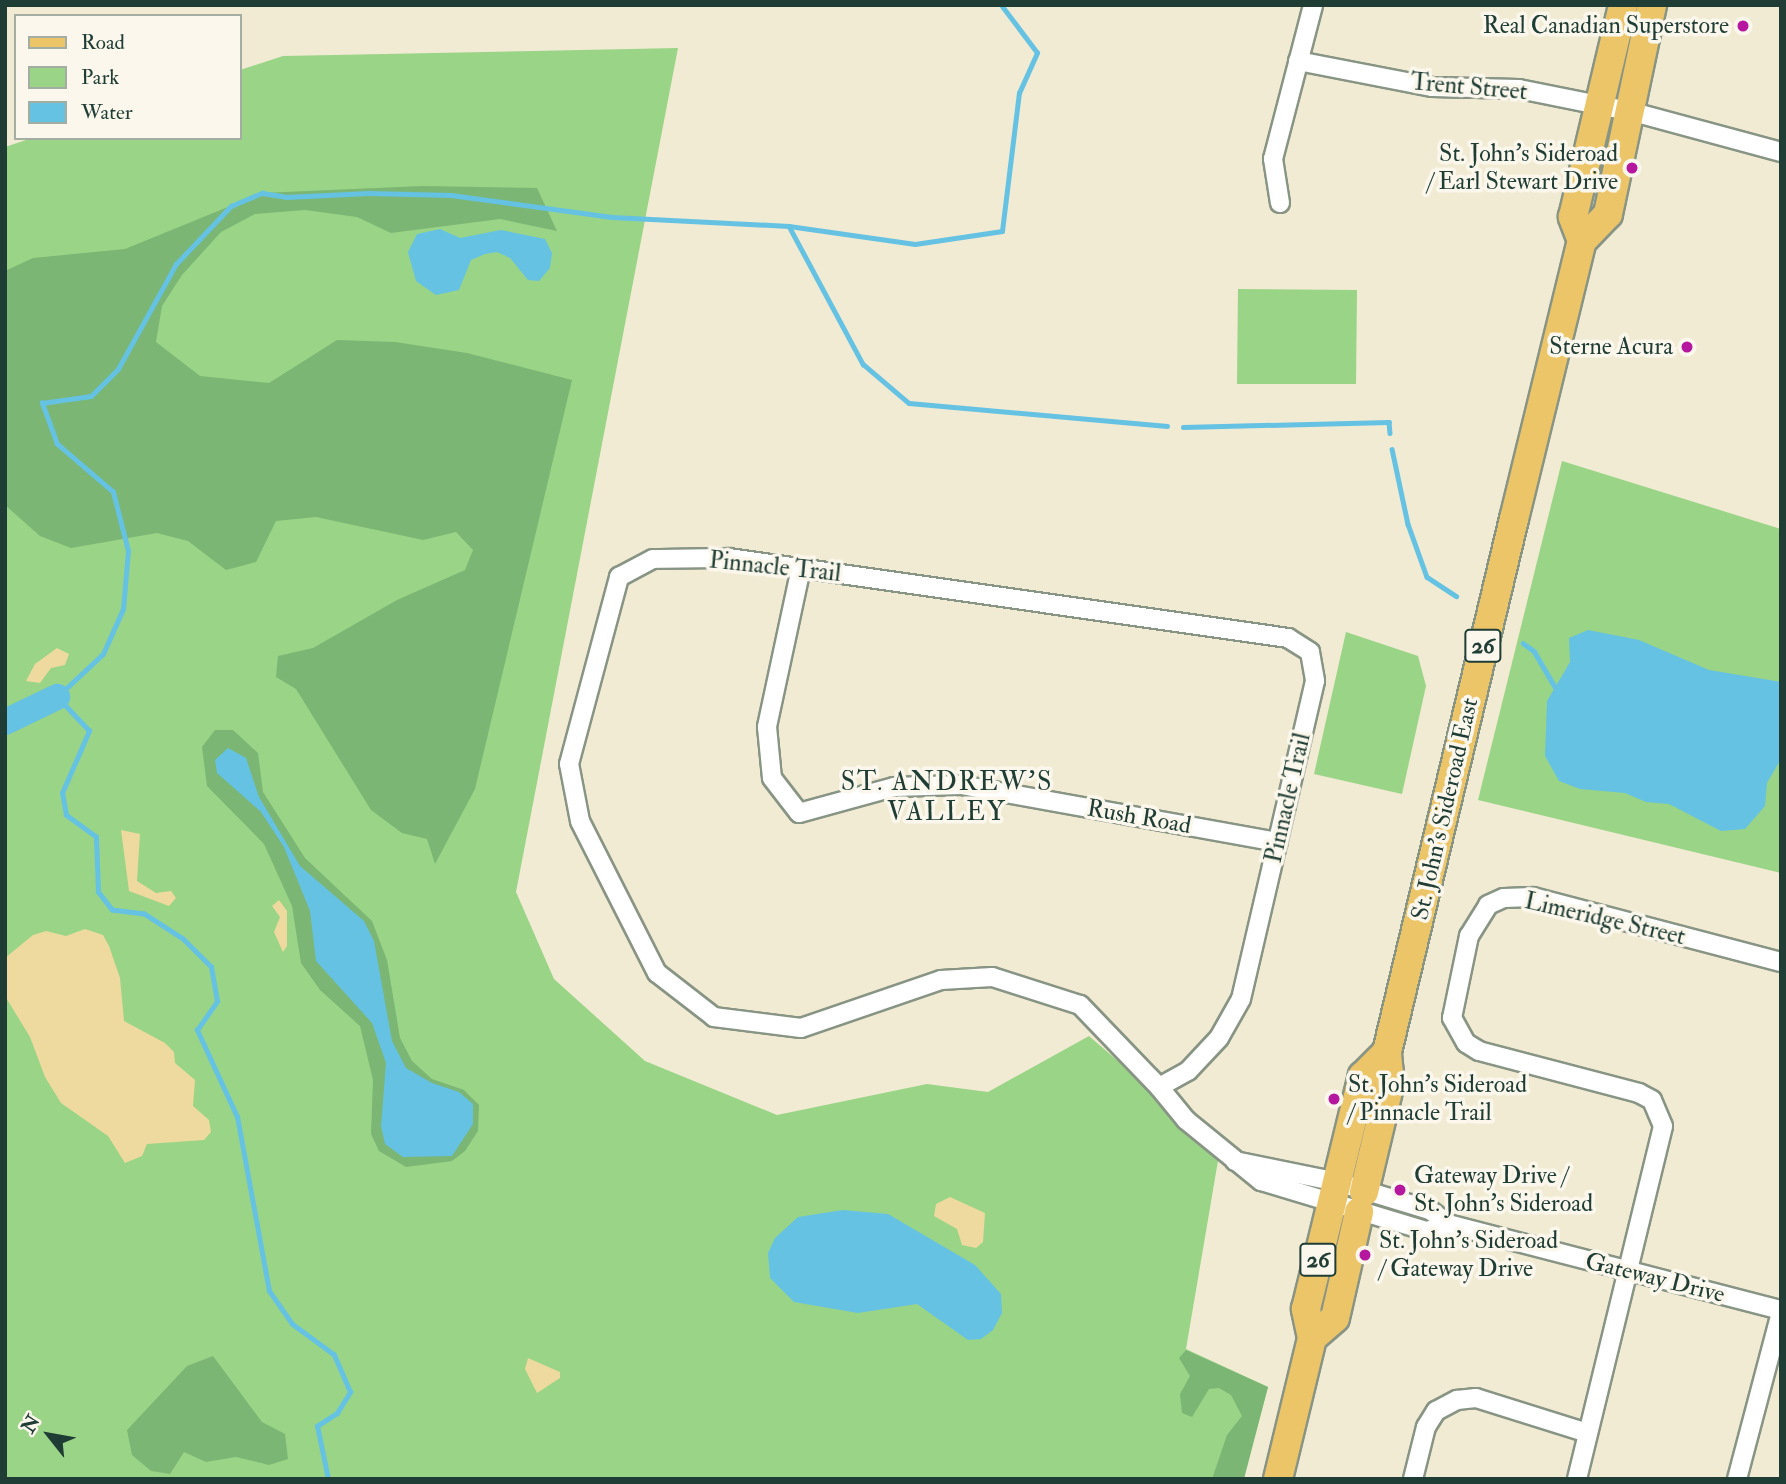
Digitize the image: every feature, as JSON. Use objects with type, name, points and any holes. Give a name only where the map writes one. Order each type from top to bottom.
[{"type":"main road","name":"St. John's Sideroad East","points":[[1312,1338],[1335,1318],[1390,1083],[1387,1052],[1582,241],[1573,216],[1623,5]]},
{"type":"main road","points":[[1582,241],[1608,214],[1633,112],[1652,5]]},
{"type":"main road","name":"26","points":[[1278,1479],[1312,1338],[1306,1309],[1363,1076],[1387,1052]]},
{"type":"street","points":[[1280,203],[1273,159],[1313,5]]},
{"type":"street","name":"Trent Street","points":[[1298,61],[1432,87],[1497,85],[1598,104],[1781,152]]},
{"type":"street","name":"Pinnacle Trail","points":[[1160,1087],[1196,1062],[1219,1038],[1241,999],[1315,681],[1310,652],[1288,638],[729,558],[653,559],[619,577],[569,764],[580,821],[656,973],[714,1017],[801,1028],[941,981],[992,977],[1080,1005],[1160,1087],[1186,1121],[1235,1161],[1361,1202]]},
{"type":"street","name":"Rush Road","points":[[801,568],[767,727],[772,778],[799,813],[894,787],[961,785],[1278,842]]},
{"type":"street","name":"Limeridge Street","points":[[1577,1479],[1625,1270],[1663,1126],[1652,1100],[1639,1093],[1479,1051],[1457,1034],[1452,1018],[1469,936],[1478,916],[1503,898],[1533,897],[1781,962]]},
{"type":"street","name":"Gateway Drive","points":[[1361,1202],[1427,1231],[1448,1224],[1781,1311]]},
{"type":"street","points":[[1737,1479],[1781,1311]]},
{"type":"street","points":[[1413,1479],[1426,1427],[1436,1410],[1457,1400],[1476,1398],[1588,1433]]},
{"type":"green space","points":[[678,48],[516,892],[554,979],[645,1061],[777,1115],[927,1084],[988,1092],[1089,1036],[1220,1149],[1186,1349],[1268,1387],[1243,1479],[5,1479],[5,147],[26,140],[242,140],[242,69],[283,56]]},
{"type":"green space","points":[[422,186],[537,188],[557,231],[500,219],[391,233],[357,217],[305,210],[255,214],[221,232],[182,275],[162,306],[156,342],[200,376],[269,383],[337,340],[395,342],[467,353],[572,380],[475,789],[435,864],[427,839],[402,833],[371,810],[296,689],[276,677],[278,656],[313,648],[397,600],[465,570],[473,550],[456,532],[423,540],[316,517],[276,521],[256,562],[226,570],[188,541],[157,533],[71,548],[40,536],[5,505],[5,271],[33,258],[125,249],[262,193]]},
{"type":"green space","points":[[1238,289],[1357,290],[1356,384],[1237,384]]},
{"type":"green space","points":[[1562,461],[1781,529],[1781,873],[1478,800]]},
{"type":"green space","points":[[1346,632],[1418,656],[1426,686],[1402,794],[1314,774]]},
{"type":"green space","points":[[215,730],[233,730],[258,753],[263,792],[305,858],[372,921],[387,960],[400,1038],[412,1061],[432,1079],[464,1090],[479,1105],[478,1131],[465,1151],[452,1161],[406,1167],[379,1151],[371,1134],[373,1080],[360,1026],[320,990],[301,963],[292,906],[264,844],[207,786],[202,747]]},
{"type":"green space","points":[[1186,1350],[1268,1387],[1244,1479],[1212,1479],[1227,1435],[1242,1416],[1231,1395],[1219,1388],[1209,1389],[1192,1417],[1182,1413],[1180,1394],[1190,1376],[1179,1358]]},
{"type":"green space","points":[[213,1356],[262,1422],[285,1434],[288,1459],[269,1465],[236,1457],[206,1462],[184,1452],[170,1474],[151,1471],[132,1455],[127,1430],[187,1366]]},
{"type":"sand","points":[[57,648],[69,654],[65,665],[51,668],[40,683],[26,681],[35,664]]},
{"type":"sand","points":[[121,830],[140,834],[137,881],[156,893],[171,891],[176,898],[169,906],[129,891]]},
{"type":"sand","points":[[279,900],[287,911],[287,946],[283,952],[274,932],[280,917],[272,906]]},
{"type":"sand","points":[[85,929],[103,935],[109,946],[120,978],[124,1021],[165,1043],[174,1052],[175,1063],[195,1080],[193,1106],[209,1120],[211,1132],[204,1140],[147,1144],[142,1156],[125,1163],[108,1136],[61,1103],[45,1077],[30,1037],[5,996],[5,958],[33,935],[46,931],[66,936]]},
{"type":"sand","points":[[950,1197],[985,1213],[983,1242],[976,1248],[962,1245],[957,1229],[934,1216],[936,1204]]},
{"type":"sand","points":[[528,1358],[560,1372],[560,1378],[537,1393],[525,1369]]},
{"type":"water","points":[[440,229],[460,238],[501,230],[545,239],[552,253],[550,268],[539,281],[528,280],[510,258],[497,252],[485,254],[471,260],[459,290],[436,295],[416,281],[408,252],[417,234]]},
{"type":"water","points":[[1588,630],[1639,640],[1709,670],[1781,682],[1781,759],[1767,783],[1765,806],[1745,829],[1721,831],[1669,804],[1646,802],[1625,793],[1580,789],[1559,781],[1545,756],[1547,701],[1570,662],[1569,638]]},
{"type":"water","points":[[228,748],[246,758],[259,797],[300,866],[364,921],[374,941],[392,1041],[406,1068],[432,1083],[459,1092],[473,1104],[473,1124],[452,1156],[403,1157],[385,1144],[381,1126],[386,1063],[372,1023],[316,961],[310,911],[284,847],[261,812],[217,773],[215,760]]},
{"type":"water","points":[[843,1210],[888,1214],[975,1265],[1001,1294],[1002,1313],[993,1330],[981,1339],[968,1340],[917,1304],[858,1313],[794,1302],[770,1278],[768,1253],[775,1238],[798,1217]]},
{"type":"waterway","points":[[789,226],[915,244],[1002,231],[1019,93],[1037,53],[1001,5]]},
{"type":"waterway","points":[[328,1479],[317,1426],[337,1413],[350,1392],[334,1355],[292,1324],[269,1291],[237,1117],[197,1030],[217,1001],[211,967],[183,939],[144,914],[112,910],[98,892],[96,837],[66,815],[62,793],[89,731],[57,697],[103,654],[123,609],[128,551],[113,492],[57,444],[42,403],[91,396],[118,369],[176,264],[231,206],[262,193],[286,197],[368,193],[451,195],[612,217],[789,226],[863,364],[909,403],[1167,426]]},
{"type":"waterway","points":[[1183,427],[1389,422],[1390,433]]},
{"type":"waterway","points":[[1392,449],[1408,524],[1427,577],[1456,596]]},
{"type":"waterway","points":[[1523,643],[1534,651],[1555,687]]},
{"type":"waterway","points":[[5,722],[57,697]]},
{"type":"place","name":"Real Canadian Superstore","points":[[1743,26]]},
{"type":"place","name":"St. John's Sideroad / Earl Stewart Drive","points":[[1632,168]]},
{"type":"place","name":"Sterne Acura","points":[[1687,347]]},
{"type":"place","name":"St. John's Sideroad / Pinnacle Trail","points":[[1334,1099]]},
{"type":"place","name":"Gateway Drive / St. John's Sideroad","points":[[1400,1190]]},
{"type":"place","name":"St. John's Sideroad / Gateway Drive","points":[[1365,1255]]},
{"type":"district","name":"ST. ANDREW'S VALLEY","points":[[947,798]]}]
